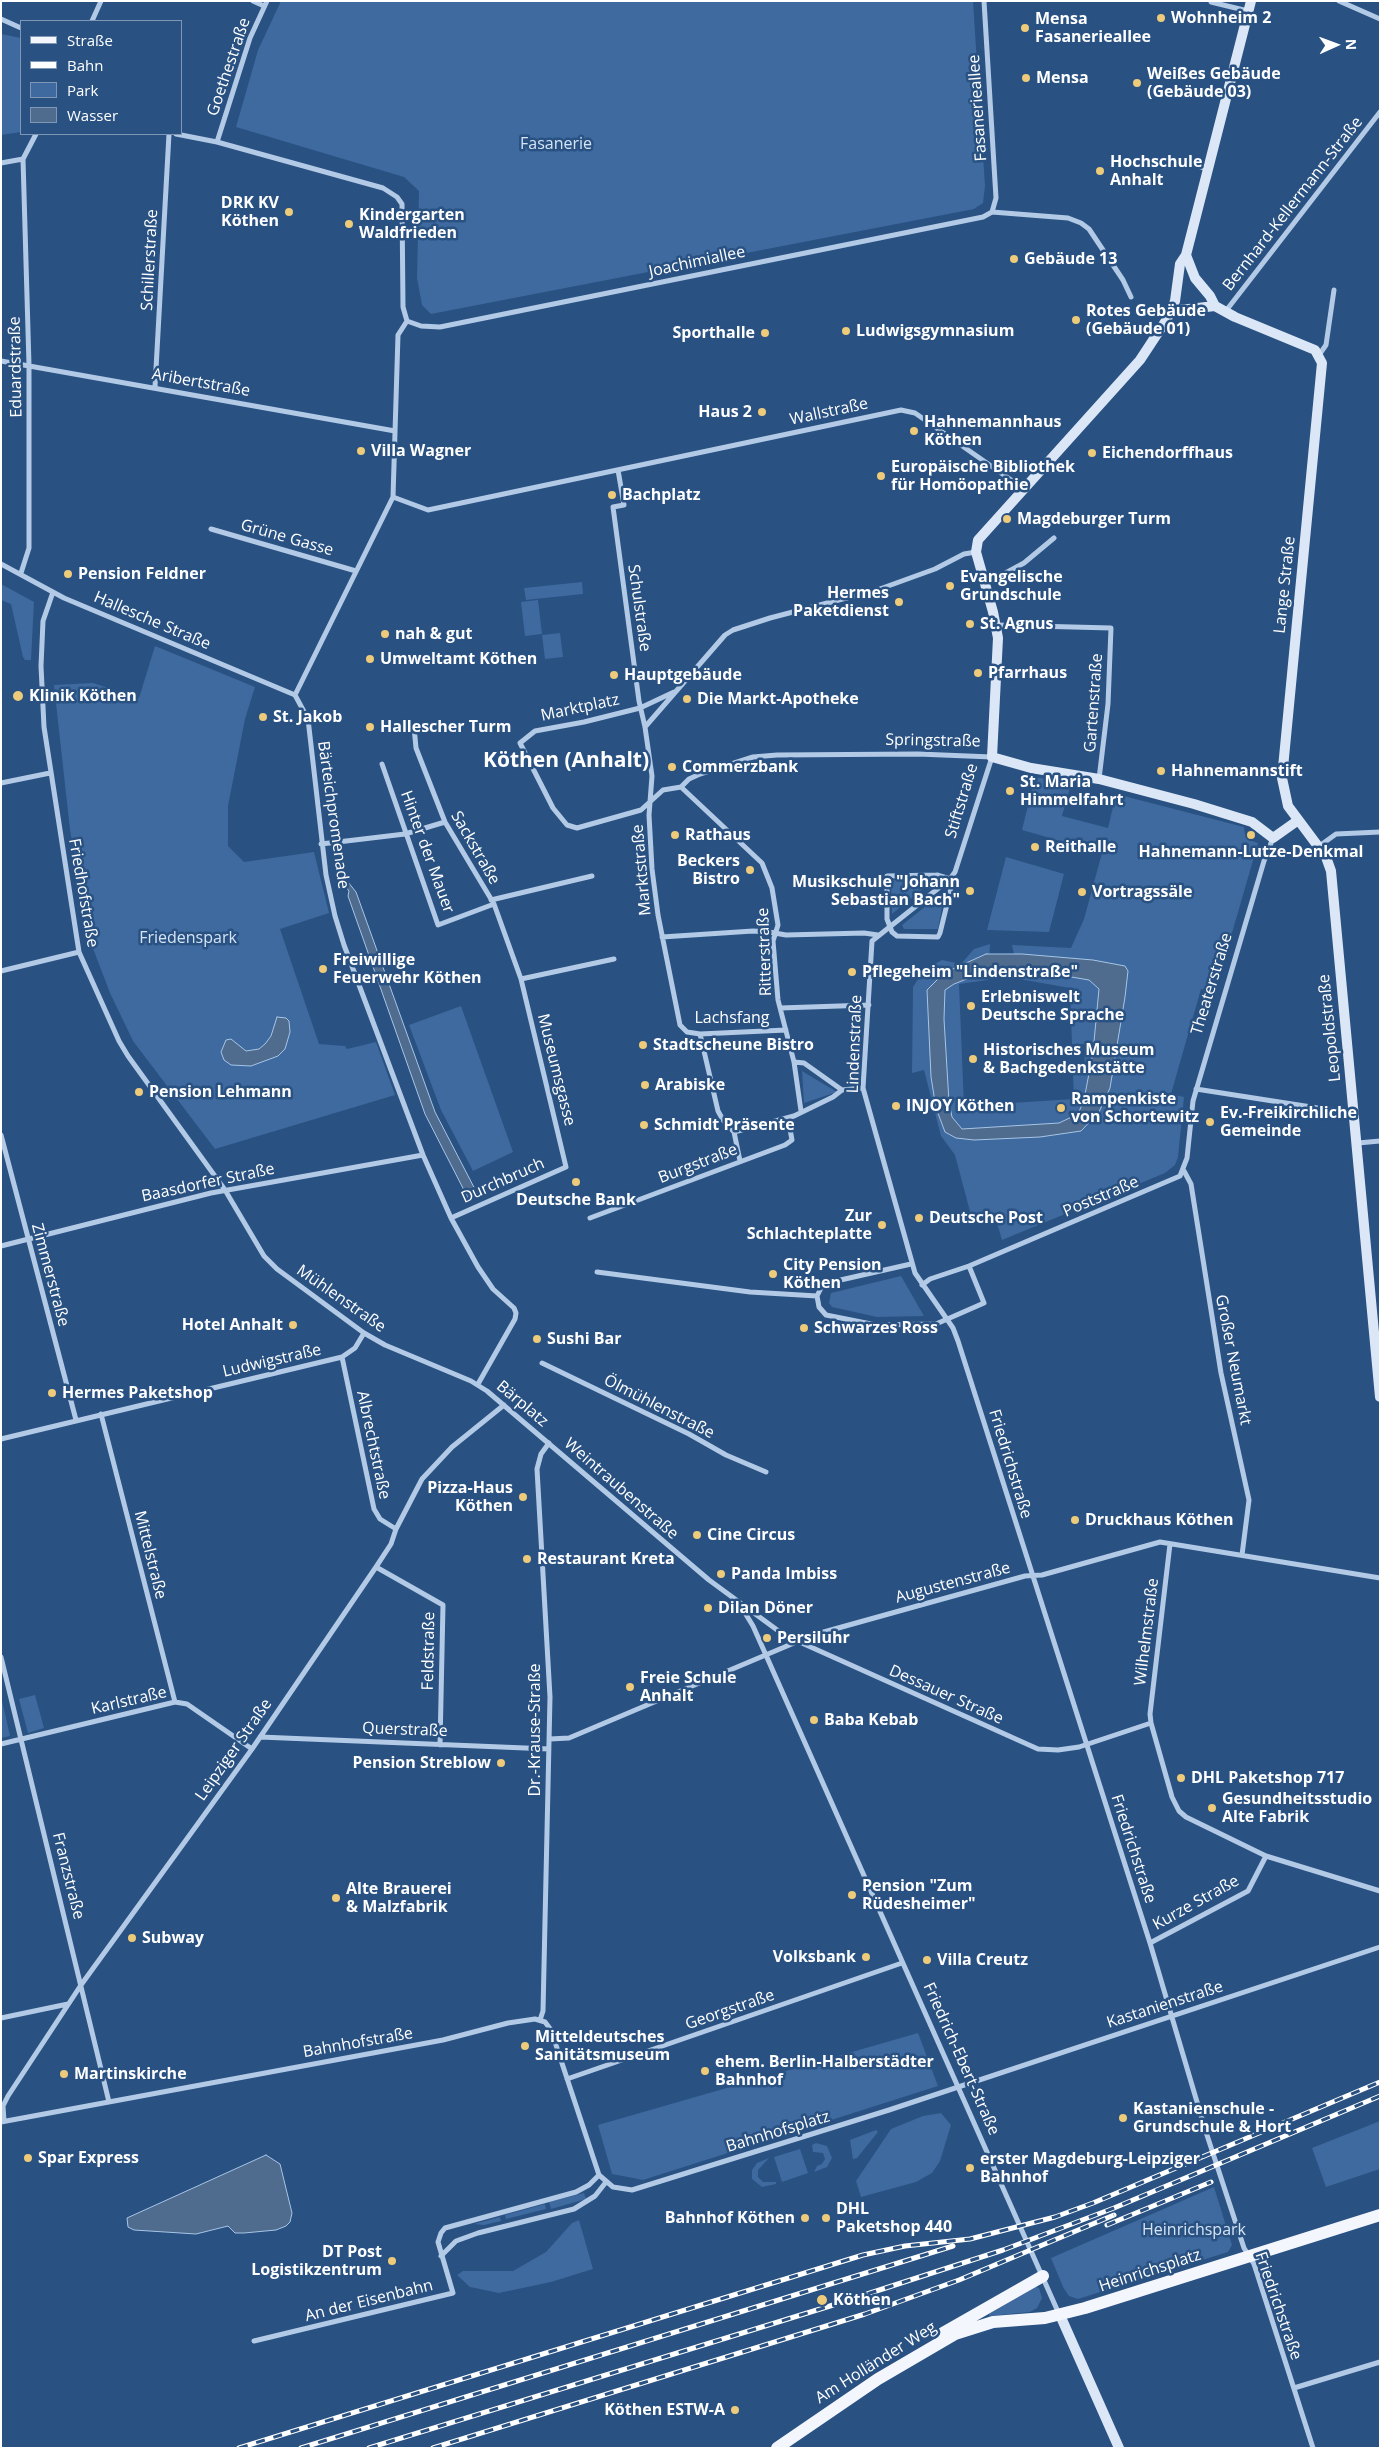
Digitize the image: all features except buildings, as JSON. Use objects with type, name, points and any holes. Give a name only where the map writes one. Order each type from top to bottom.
[{"type":"main road","points":[[976,552],[978,540],[1140,360],[1160,332],[1171,311],[1175,301],[1180,264],[1186,255],[1250,6]]},
{"type":"main road","points":[[1186,255],[1195,278],[1210,296],[1214,306]]},
{"type":"main road","points":[[1171,311],[1214,306],[1309,347],[1319,355]]},
{"type":"main road","name":"Lange Straße","points":[[1295,819],[1285,798],[1283,766],[1323,367],[1319,355]]},
{"type":"main road","name":"Stiftstraße","points":[[976,552],[996,625],[998,651],[992,757]]},
{"type":"main road","name":"Springstraße","points":[[992,757],[1031,768],[1099,779],[1242,818],[1261,828],[1273,838]]},
{"type":"main road","points":[[1273,838],[1295,819]]},
{"type":"main road","name":"Leopoldstraße","points":[[1295,819],[1326,857],[1331,871],[1358,1143],[1380,1397]]},
{"type":"main road","name":"Heinrichsplatz","points":[[1060,2315],[1380,2215]]},
{"type":"main road","points":[[932,2345],[945,2330],[1043,2276]]},
{"type":"main road","name":"Am Holländer Weg","points":[[777,2448],[878,2379],[932,2345],[955,2334],[986,2324],[1060,2315]]},
{"type":"main road","name":"Friedrich-Ebert-Straße","points":[[1060,2315],[1119,2448]]},
{"type":"street","points":[[92,20],[101,1]]},
{"type":"street","points":[[253,1],[266,4]]},
{"type":"street","name":"Fasanerieallee","points":[[984,1],[996,198],[992,212]]},
{"type":"street","points":[[1339,1],[1380,19]]},
{"type":"street","points":[[1212,2],[1250,6]]},
{"type":"street","name":"Goethestraße","points":[[217,142],[250,38],[266,4]]},
{"type":"street","points":[[1,19],[20,28]]},
{"type":"street","name":"Bernhard-Kellermann-Straße","points":[[1226,312],[1380,112]]},
{"type":"street","points":[[2,164],[23,159],[35,135]]},
{"type":"street","name":"Schillerstraße","points":[[155,387],[169,135]]},
{"type":"street","points":[[181,135],[217,142],[383,188],[397,197],[402,204],[403,307],[407,321],[398,335],[393,497],[295,695]]},
{"type":"street","points":[[1169,158],[1208,169]]},
{"type":"street","name":"Eduardstraße","points":[[21,573],[29,548],[29,365],[23,159]]},
{"type":"street","points":[[992,212],[1068,218],[1081,223],[1089,230],[1108,257],[1123,280],[1131,297]]},
{"type":"street","name":"Joachimiallee","points":[[407,321],[421,326],[440,327],[983,217],[992,212]]},
{"type":"street","name":"Lange Straße","points":[[1319,355],[1326,345],[1334,290]]},
{"type":"street","name":"Aribertstraße","points":[[1,361],[395,431]]},
{"type":"street","name":"Wallstraße","points":[[393,497],[428,510],[901,410],[915,413],[1024,489]]},
{"type":"street","name":"Schulstraße","points":[[618,470],[624,505],[612,507],[640,708]]},
{"type":"street","name":"Grüne Gasse","points":[[211,529],[356,571]]},
{"type":"street","points":[[985,584],[1024,563],[1054,538]]},
{"type":"street","points":[[646,727],[674,692],[725,635],[733,630],[770,618],[877,590],[935,569],[964,554],[976,552]]},
{"type":"street","name":"Hallesche Straße","points":[[1,564],[21,573],[53,592],[295,695]]},
{"type":"street","name":"Friedhofstraße","points":[[53,592],[43,621],[41,656],[44,727],[79,952],[119,1041],[128,1056],[226,1190]]},
{"type":"street","name":"Gartenstraße","points":[[996,625],[1111,628],[1108,704],[1099,779]]},
{"type":"street","points":[[640,708],[674,692]]},
{"type":"street","name":"Bärteichpromenade","points":[[295,695],[308,719],[321,844],[337,922],[374,1026],[423,1154],[451,1218],[478,1268],[493,1288],[514,1308],[516,1313],[515,1319],[478,1384]]},
{"type":"street","name":"Marktplatz","points":[[640,708],[646,727],[652,776],[652,801],[641,810],[614,820],[577,828],[567,825],[553,808],[520,743],[535,731],[584,722],[640,708]]},
{"type":"street","name":"Sackstraße","points":[[414,728],[416,748],[445,822],[492,902],[521,979]]},
{"type":"street","name":"Springstraße","points":[[652,801],[658,792],[680,788],[689,779],[716,768],[753,757],[777,755],[918,754],[992,757]]},
{"type":"street","name":"Stiftstraße","points":[[950,879],[955,872],[992,757]]},
{"type":"street","name":"Hinter der Mauer","points":[[382,764],[438,925],[492,902]]},
{"type":"street","points":[[1,784],[50,773]]},
{"type":"street","name":"Ritterstraße","points":[[680,788],[762,863],[775,897],[777,933],[773,941],[780,1008],[794,1062],[801,1111]]},
{"type":"street","name":"Marktstraße","points":[[652,801],[649,815],[652,869],[662,937],[680,1025]]},
{"type":"street","points":[[321,844],[405,834],[445,822]]},
{"type":"street","points":[[1318,847],[1336,834],[1380,832]]},
{"type":"street","name":"Theaterstraße","points":[[1184,1170],[1190,1112],[1196,1088],[1264,861],[1273,838]]},
{"type":"street","points":[[937,875],[950,879],[952,888],[938,937],[897,936],[889,926],[887,919],[887,876],[937,875]]},
{"type":"street","points":[[492,902],[592,876]]},
{"type":"street","points":[[662,937],[722,932],[777,933],[786,936],[857,933],[878,935],[950,879]]},
{"type":"street","name":"Lindenstraße","points":[[878,935],[872,941],[871,947],[863,1088],[912,1264],[922,1285],[946,1318]]},
{"type":"street","points":[[1,971],[79,952]]},
{"type":"street","points":[[521,979],[614,959]]},
{"type":"street","name":"Museumsgasse","points":[[521,979],[566,1167]]},
{"type":"street","points":[[780,1008],[869,1005]]},
{"type":"street","name":"Lachsfang","points":[[680,1025],[687,1032],[700,1034],[786,1030]]},
{"type":"street","points":[[700,1034],[718,1112],[734,1132],[740,1161]]},
{"type":"street","points":[[794,1062],[804,1063],[842,1090]]},
{"type":"street","points":[[734,1132],[788,1118],[833,1097],[842,1090],[863,1088]]},
{"type":"street","points":[[1196,1088],[1337,1111],[1354,1112]]},
{"type":"street","name":"Burgstraße","points":[[590,1218],[790,1143],[792,1136],[788,1118]]},
{"type":"street","name":"Zimmerstraße","points":[[1,1135],[76,1420]]},
{"type":"street","points":[[1358,1143],[1380,1141]]},
{"type":"street","name":"Baasdorfer Straße","points":[[1,1246],[226,1190],[423,1154]]},
{"type":"street","name":"Durchbruch","points":[[451,1218],[566,1167]]},
{"type":"street","name":"Poststraße","points":[[922,1285],[930,1279],[969,1266],[1173,1180],[1180,1176],[1184,1170]]},
{"type":"street","name":"Großer Neumarkt","points":[[1184,1170],[1191,1184],[1221,1373],[1249,1500],[1242,1555]]},
{"type":"street","name":"Mühlenstraße","points":[[226,1190],[264,1256],[277,1269],[364,1333],[385,1345],[478,1384]]},
{"type":"street","points":[[912,1264],[830,1282],[819,1289],[817,1296],[819,1307],[826,1315],[876,1324],[898,1326],[934,1325],[946,1318],[984,1303],[969,1266]]},
{"type":"street","points":[[597,1272],[730,1290],[817,1296]]},
{"type":"street","name":"Friedrichstraße","points":[[946,1318],[958,1341],[1150,1943],[1244,2248],[1254,2264],[1313,2448]]},
{"type":"street","name":"Ludwigstraße","points":[[1,1439],[342,1357],[355,1348],[364,1333]]},
{"type":"street","name":"Albrechtstraße","points":[[342,1357],[374,1509],[380,1519],[396,1529]]},
{"type":"street","name":"Ölmühlenstraße","points":[[542,1363],[689,1434],[726,1455],[766,1472]]},
{"type":"street","name":"Bärplatz","points":[[478,1384],[549,1443]]},
{"type":"street","name":"Leipziger Straße","points":[[3,2122],[4,2106],[8,2096],[81,1985],[260,1737],[376,1567],[391,1544],[396,1529],[422,1480],[436,1461],[504,1405]]},
{"type":"street","name":"Mittelstraße","points":[[101,1414],[175,1702]]},
{"type":"street","name":"Weintraubenstraße","points":[[549,1443],[737,1602],[798,1642]]},
{"type":"street","name":"Dr.-Krause-Straße","points":[[540,2020],[543,2011],[550,1697],[537,1469],[541,1454],[549,1443]]},
{"type":"street","name":"Augustenstraße","points":[[550,1739],[569,1738],[813,1635],[1160,1542],[1380,1578]]},
{"type":"street","name":"Wilhelmstraße","points":[[1170,1544],[1150,1714],[1172,1797],[1178,1811],[1186,1817],[1266,1856]]},
{"type":"street","name":"Feldstraße","points":[[376,1567],[443,1605],[440,1745]]},
{"type":"street","name":"Friedrich-Ebert-Straße","points":[[737,1602],[753,1626],[1060,2315]]},
{"type":"street","name":"Dessauer Straße","points":[[798,1642],[1030,1746],[1058,1750],[1087,1745],[1151,1723]]},
{"type":"street","name":"Franzstraße","points":[[1,1657],[110,2102]]},
{"type":"street","name":"Karlstraße","points":[[1,1744],[175,1702],[187,1704],[252,1748]]},
{"type":"street","name":"Querstraße","points":[[260,1737],[550,1748]]},
{"type":"street","points":[[1266,1856],[1380,1891]]},
{"type":"street","name":"Kurze Straße","points":[[1150,1943],[1248,1891],[1266,1856]]},
{"type":"street","name":"Kastanienstraße","points":[[958,2087],[1380,1947]]},
{"type":"street","name":"Georgstraße","points":[[567,2079],[902,1964]]},
{"type":"street","points":[[1,2018],[69,2004]]},
{"type":"street","name":"Bahnhofstraße","points":[[3,2122],[443,2040],[529,2019],[540,2020]]},
{"type":"street","points":[[540,2020],[551,2030],[599,2175],[606,2182]]},
{"type":"street","name":"Bahnhofsplatz","points":[[606,2182],[618,2189],[632,2190],[958,2087]]},
{"type":"street","name":"An der Eisenbahn","points":[[254,2341],[453,2293],[441,2256],[438,2237],[445,2228],[576,2192],[589,2185],[599,2175]]},
{"type":"street","name":"An der Eisenbahn","points":[[441,2256],[456,2241],[478,2233],[574,2209],[595,2196],[606,2182]]},
{"type":"street","points":[[1294,2388],[1380,2362]]},
{"type":"green space","name":"Fasanerie","points":[[281,1],[973,1],[985,186],[983,203],[974,209],[431,314],[422,305],[417,278],[419,191],[404,177],[236,127],[258,50]]},
{"type":"green space","points":[[1,34],[20,38],[20,132],[1,135]]},
{"type":"green space","points":[[582,582],[583,594],[526,600],[524,588]]},
{"type":"green space","points":[[1,584],[34,602],[31,660],[25,660],[23,657],[11,604],[1,600]]},
{"type":"green space","points":[[538,600],[542,634],[525,636],[521,602]]},
{"type":"green space","points":[[560,633],[563,657],[545,659],[542,635]]},
{"type":"green space","name":"Friedenspark","points":[[155,646],[255,687],[245,719],[228,806],[228,846],[244,862],[314,852],[329,913],[280,929],[319,1044],[345,1046],[347,1049],[376,1042],[395,1095],[215,1149],[133,1041],[110,993],[89,938],[70,830],[54,685],[93,683],[139,698]]},
{"type":"green space","points":[[1035,777],[1071,784],[1062,816],[1108,828],[1116,794],[1244,827],[1245,835],[1249,840],[1258,843],[1215,992],[1201,989],[1171,1094],[1184,1097],[1178,1157],[1175,1165],[1165,1173],[1002,1240],[994,1213],[972,1219],[955,1155],[941,1136],[924,1070],[912,1073],[913,987],[924,970],[942,960],[961,964],[974,949],[990,944],[988,980],[959,984],[964,1106],[1074,1099],[1073,1075],[1085,1074],[1084,1044],[1072,1044],[1070,988],[1019,979],[1012,945],[1071,948],[1084,919],[1102,853],[1022,830]]},
{"type":"green space","points":[[1006,857],[1064,874],[1049,932],[987,930]]},
{"type":"green space","points":[[936,878],[892,914],[891,880]]},
{"type":"green space","points":[[945,891],[938,929],[904,929],[902,925]]},
{"type":"green space","points":[[461,1006],[513,1152],[473,1171],[441,1110],[409,1025]]},
{"type":"green space","points":[[802,1071],[837,1092],[804,1103]]},
{"type":"green space","points":[[901,1276],[924,1316],[877,1317],[832,1307],[829,1303],[831,1293]]},
{"type":"green space","points":[[35,1695],[44,1728],[28,1733],[19,1699]]},
{"type":"green space","points":[[1,1696],[10,1736],[1,1738]]},
{"type":"green space","points":[[918,2033],[938,2086],[643,2180],[612,2174],[598,2125]]},
{"type":"green space","points":[[941,2113],[951,2125],[940,2161],[932,2173],[916,2182],[861,2197],[856,2181],[891,2129],[923,2116]]},
{"type":"green space","points":[[1380,2121],[1380,2169],[1326,2187],[1312,2148]]},
{"type":"green space","points":[[876,2130],[878,2132],[857,2158],[853,2159],[850,2140]]},
{"type":"green space","points":[[816,2143],[827,2146],[832,2158],[827,2167],[814,2172],[817,2166],[822,2164],[825,2159],[823,2153],[813,2152],[812,2145]]},
{"type":"green space","points":[[800,2149],[808,2173],[782,2182],[774,2157]]},
{"type":"green space","points":[[769,2158],[758,2170],[758,2177],[763,2182],[776,2182],[776,2184],[762,2187],[752,2179],[752,2170],[757,2163]]},
{"type":"green space","name":"Heinrichspark","points":[[1214,2187],[1232,2245],[1228,2252],[1078,2299],[1069,2296],[1063,2287],[1051,2258]]},
{"type":"green space","points":[[584,2193],[586,2199],[551,2209],[549,2202]]},
{"type":"green space","points":[[545,2204],[546,2209],[506,2219],[505,2215]]},
{"type":"green space","points":[[500,2217],[501,2221],[484,2225],[474,2224]]},
{"type":"green space","points":[[579,2220],[593,2269],[551,2282],[499,2293],[470,2287],[457,2275],[463,2271],[513,2271],[546,2252],[572,2223]]},
{"type":"green space","points":[[1036,2287],[1039,2288],[1042,2298],[1037,2308],[1030,2312],[989,2316],[989,2314]]},
{"type":"water","points":[[344,877],[356,892],[435,1112],[479,1197],[469,1200],[425,1114],[348,896],[349,891],[341,880]]},
{"type":"water","points":[[986,954],[1022,954],[1093,960],[1125,966],[1128,971],[1125,997],[1110,1088],[1099,1112],[1081,1131],[1040,1137],[974,1140],[956,1138],[945,1132],[936,1108],[931,1077],[927,990],[944,973]],"holes":[[[1013,967],[1089,980],[1099,989],[1093,1052],[1084,1100],[1078,1114],[1059,1123],[962,1129],[952,1117],[949,1102],[944,1019],[945,990],[954,984],[992,969]]]},
{"type":"water","points":[[277,1017],[286,1018],[289,1021],[290,1032],[285,1049],[278,1056],[251,1066],[231,1065],[224,1060],[221,1052],[226,1040],[231,1039],[246,1051],[259,1049],[271,1036]]},
{"type":"water","points":[[266,2155],[280,2164],[292,2213],[290,2222],[286,2226],[276,2230],[235,2233],[228,2226],[196,2234],[134,2230],[128,2227],[127,2218]]},
{"type":"railway","points":[[239,2448],[863,2255],[905,2246],[970,2239],[1055,2217],[1093,2203],[1380,2082]]},
{"type":"railway","points":[[369,2448],[830,2306],[1003,2250],[1114,2208],[1380,2096]]},
{"type":"railway","points":[[1107,2225],[1211,2182]]},
{"type":"railway","points":[[433,2448],[865,2314],[959,2280],[1114,2215]]},
{"type":"railway","points":[[301,2448],[953,2246]]},
{"type":"place","name":"Wohnheim 2","points":[[1161,18]]},
{"type":"place","name":"Mensa Fasanerieallee","points":[[1025,28]]},
{"type":"place","name":"Mensa","points":[[1026,78]]},
{"type":"place","name":"Weißes Gebäude (Gebäude 03)","points":[[1137,83]]},
{"type":"place","name":"Hochschule Anhalt","points":[[1100,171]]},
{"type":"place","name":"DRK KV Köthen","points":[[289,212]]},
{"type":"place","name":"Kindergarten Waldfrieden","points":[[349,224]]},
{"type":"place","name":"Gebäude 13","points":[[1014,259]]},
{"type":"place","name":"Rotes Gebäude (Gebäude 01)","points":[[1076,320]]},
{"type":"place","name":"Ludwigsgymnasium","points":[[846,331]]},
{"type":"place","name":"Sporthalle","points":[[765,333]]},
{"type":"place","name":"Haus 2","points":[[762,412]]},
{"type":"place","name":"Hahnemannhaus Köthen","points":[[914,431]]},
{"type":"place","name":"Villa Wagner","points":[[361,451]]},
{"type":"place","name":"Eichendorffhaus","points":[[1092,453]]},
{"type":"place","name":"Europäische Bibliothek für Homöopathie","points":[[881,476]]},
{"type":"place","name":"Bachplatz","points":[[612,495]]},
{"type":"place","name":"Magdeburger Turm","points":[[1007,519]]},
{"type":"place","name":"Pension Feldner","points":[[68,574]]},
{"type":"place","name":"Evangelische Grundschule","points":[[950,586]]},
{"type":"place","name":"Hermes Paketdienst","points":[[899,602]]},
{"type":"place","name":"St. Agnus","points":[[970,624]]},
{"type":"place","name":"nah & gut","points":[[385,634]]},
{"type":"place","name":"Umweltamt Köthen","points":[[370,659]]},
{"type":"place","name":"Pfarrhaus","points":[[978,673]]},
{"type":"place","name":"Hauptgebäude","points":[[614,675]]},
{"type":"place","name":"Klinik Köthen","points":[[18,696]]},
{"type":"place","name":"Die Markt-Apotheke","points":[[687,699]]},
{"type":"place","name":"St. Jakob","points":[[263,717]]},
{"type":"place","name":"Hallescher Turm","points":[[370,727]]},
{"type":"place","name":"Commerzbank","points":[[672,767]]},
{"type":"place","name":"Hahnemannstift","points":[[1161,771]]},
{"type":"place","name":"St. Maria Himmelfahrt","points":[[1010,791]]},
{"type":"place","name":"Rathaus","points":[[675,835]]},
{"type":"place","name":"Hahnemann-Lutze-Denkmal","points":[[1251,835]]},
{"type":"place","name":"Reithalle","points":[[1035,847]]},
{"type":"place","name":"Beckers Bistro","points":[[750,870]]},
{"type":"place","name":"Musikschule \"Johann Sebastian Bach\"","points":[[970,891]]},
{"type":"place","name":"Vortragssäle","points":[[1082,892]]},
{"type":"place","name":"Freiwillige Feuerwehr Köthen","points":[[323,969]]},
{"type":"place","name":"Pflegeheim \"Lindenstraße\"","points":[[852,972]]},
{"type":"place","name":"Erlebniswelt Deutsche Sprache","points":[[971,1006]]},
{"type":"place","name":"Stadtscheune Bistro","points":[[643,1045]]},
{"type":"place","name":"Historisches Museum & Bachgedenkstätte","points":[[973,1059]]},
{"type":"place","name":"Arabiske","points":[[645,1085]]},
{"type":"place","name":"Pension Lehmann","points":[[139,1092]]},
{"type":"place","name":"INJOY Köthen","points":[[896,1106]]},
{"type":"place","name":"Rampenkiste von Schortewitz","points":[[1061,1108]]},
{"type":"place","name":"Ev.-Freikirchliche Gemeinde","points":[[1210,1122]]},
{"type":"place","name":"Schmidt Präsente","points":[[644,1125]]},
{"type":"place","name":"Deutsche Bank","points":[[576,1182]]},
{"type":"place","name":"Deutsche Post","points":[[919,1218]]},
{"type":"place","name":"Zur Schlachteplatte","points":[[882,1225]]},
{"type":"place","name":"City Pension Köthen","points":[[773,1274]]},
{"type":"place","name":"Hotel Anhalt","points":[[293,1325]]},
{"type":"place","name":"Schwarzes Ross","points":[[804,1328]]},
{"type":"place","name":"Sushi Bar","points":[[537,1339]]},
{"type":"place","name":"Hermes Paketshop","points":[[52,1393]]},
{"type":"place","name":"Pizza-Haus Köthen","points":[[523,1497]]},
{"type":"place","name":"Druckhaus Köthen","points":[[1075,1520]]},
{"type":"place","name":"Cine Circus","points":[[697,1535]]},
{"type":"place","name":"Restaurant Kreta","points":[[527,1559]]},
{"type":"place","name":"Panda Imbiss","points":[[721,1574]]},
{"type":"place","name":"Dilan Döner","points":[[708,1608]]},
{"type":"place","name":"Persiluhr","points":[[767,1638]]},
{"type":"place","name":"Freie Schule Anhalt","points":[[630,1687]]},
{"type":"place","name":"Baba Kebab","points":[[814,1720]]},
{"type":"place","name":"Pension Streblow","points":[[501,1763]]},
{"type":"place","name":"DHL Paketshop 717","points":[[1181,1778]]},
{"type":"place","name":"Gesundheitsstudio Alte Fabrik","points":[[1212,1808]]},
{"type":"place","name":"Pension \"Zum Rüdesheimer\"","points":[[852,1895]]},
{"type":"place","name":"Alte Brauerei & Malzfabrik","points":[[336,1898]]},
{"type":"place","name":"Subway","points":[[132,1938]]},
{"type":"place","name":"Volksbank","points":[[866,1957]]},
{"type":"place","name":"Villa Creutz","points":[[927,1960]]},
{"type":"place","name":"Mitteldeutsches Sanitätsmuseum","points":[[525,2046]]},
{"type":"place","name":"ehem. Berlin-Halberstädter Bahnhof","points":[[705,2071]]},
{"type":"place","name":"Martinskirche","points":[[64,2074]]},
{"type":"place","name":"Kastanienschule - Grundschule & Hort","points":[[1123,2118]]},
{"type":"place","name":"Spar Express","points":[[28,2158]]},
{"type":"place","name":"erster Magdeburg-Leipziger Bahnhof","points":[[970,2168]]},
{"type":"place","name":"Bahnhof Köthen","points":[[805,2218]]},
{"type":"place","name":"DHL Paketshop 440","points":[[826,2218]]},
{"type":"place","name":"DT Post Logistikzentrum","points":[[392,2261]]},
{"type":"place","name":"Köthen","points":[[822,2300]]},
{"type":"place","name":"Köthen ESTW-A","points":[[735,2410]]},
{"type":"district","name":"Köthen (Anhalt)","points":[[566,761]]}]
